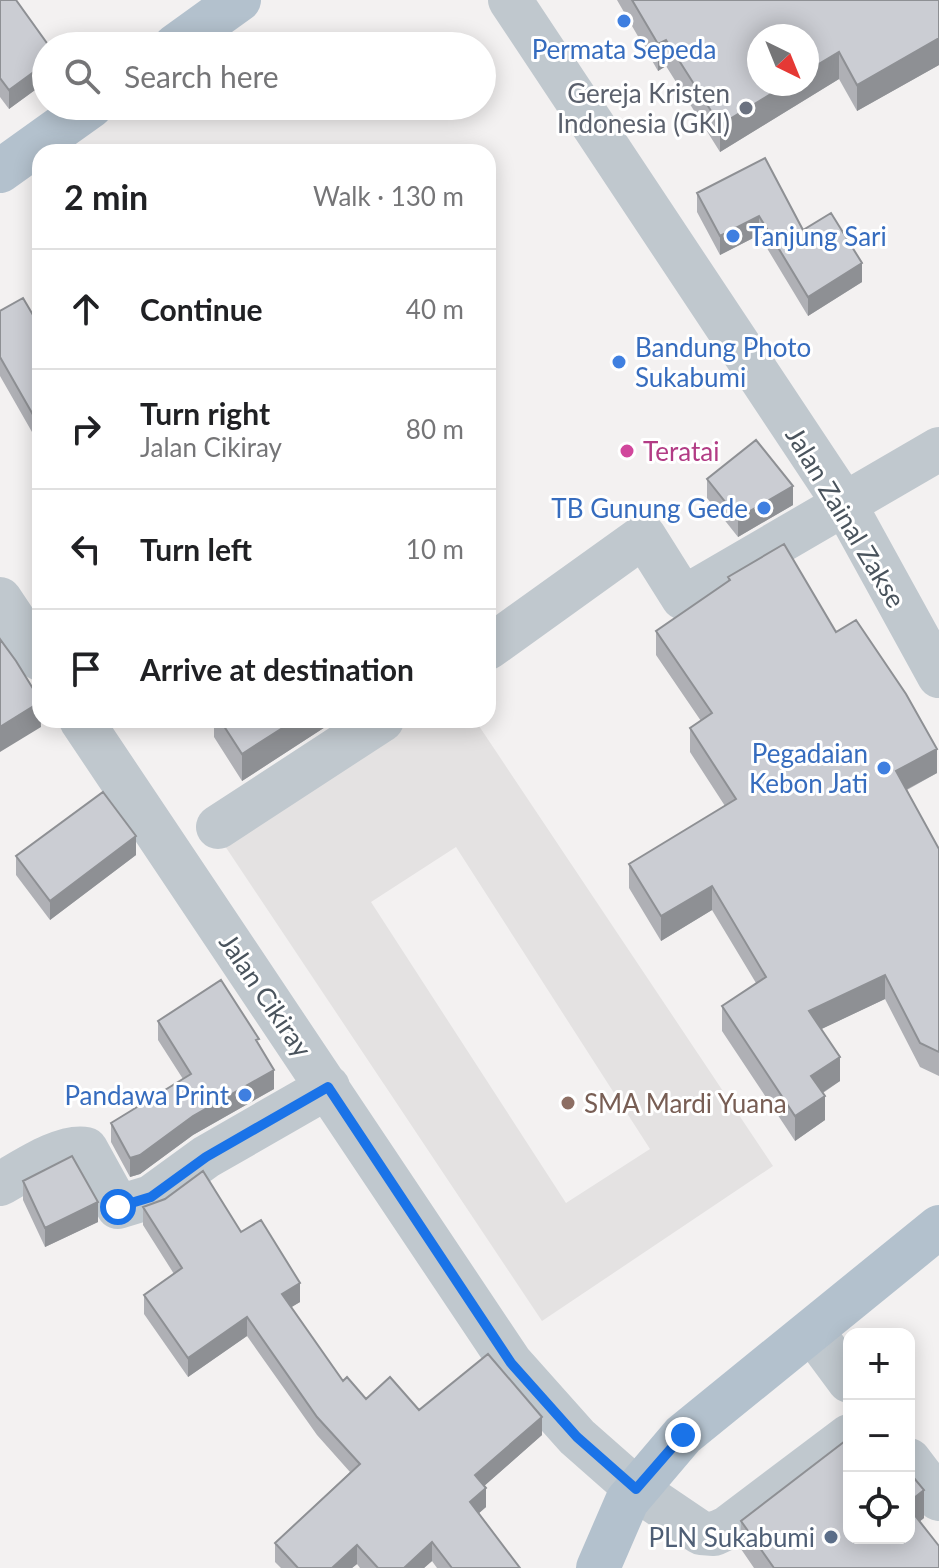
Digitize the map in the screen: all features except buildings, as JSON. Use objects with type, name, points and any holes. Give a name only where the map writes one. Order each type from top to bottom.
[{"type":"main road","points":[[194,32],[239,0]]},
{"type":"main road","points":[[38,144],[71,120]]},
{"type":"main road","points":[[0,171],[32,148]]},
{"type":"main road","points":[[598,1568],[631,1495],[683,1435],[939,1227]]},
{"type":"street","name":"Jalan Zainal Zakse","points":[[510,0],[845,505],[939,676]]},
{"type":"street","points":[[496,642],[644,536],[683,598],[939,449]]},
{"type":"street","points":[[0,599],[32,647]]},
{"type":"street","name":"Jalan Cikiray","points":[[86,728],[511,1363],[631,1495]]},
{"type":"street","points":[[218,827],[370,728]]},
{"type":"street","points":[[0,1184],[62,1151],[76,1147],[86,1149],[118,1207],[151,1197],[206,1157],[328,1087]]},
{"type":"street","points":[[812,1331],[843,1373]]},
{"type":"street","points":[[631,1495],[701,1533],[714,1534],[727,1528],[843,1441]]},
{"type":"street","points":[[915,1468],[939,1499]]},
{"type":"street","points":[[631,1495],[708,1568]]},
{"type":"shaded area","points":[[382,728],[480,728],[773,1166],[542,1321],[219,837]],"holes":[[[456,847],[650,1149],[566,1203],[371,902]]]},
{"type":"place","name":"Permata Sepeda","points":[[624,21]]},
{"type":"place","name":"Gereja Kristen Indonesia (GKI)","points":[[746,108]]},
{"type":"place","name":"Tanjung Sari","points":[[733,236]]},
{"type":"place","name":"Bandung Photo Sukabumi","points":[[619,362]]},
{"type":"place","name":"Teratai","points":[[627,451]]},
{"type":"place","name":"TB Gunung Gede","points":[[764,508]]},
{"type":"place","name":"Pegadaian Kebon Jati","points":[[884,768]]},
{"type":"place","name":"Pandawa Print","points":[[245,1095]]},
{"type":"place","name":"SMA Mardi Yuana","points":[[568,1103]]},
{"type":"place","name":"PLN Sukabumi","points":[[831,1537]]},
{"type":"route","points":[[118,1207],[151,1197],[206,1157],[328,1087],[511,1363],[577,1437],[636,1489],[683,1435]]}]
